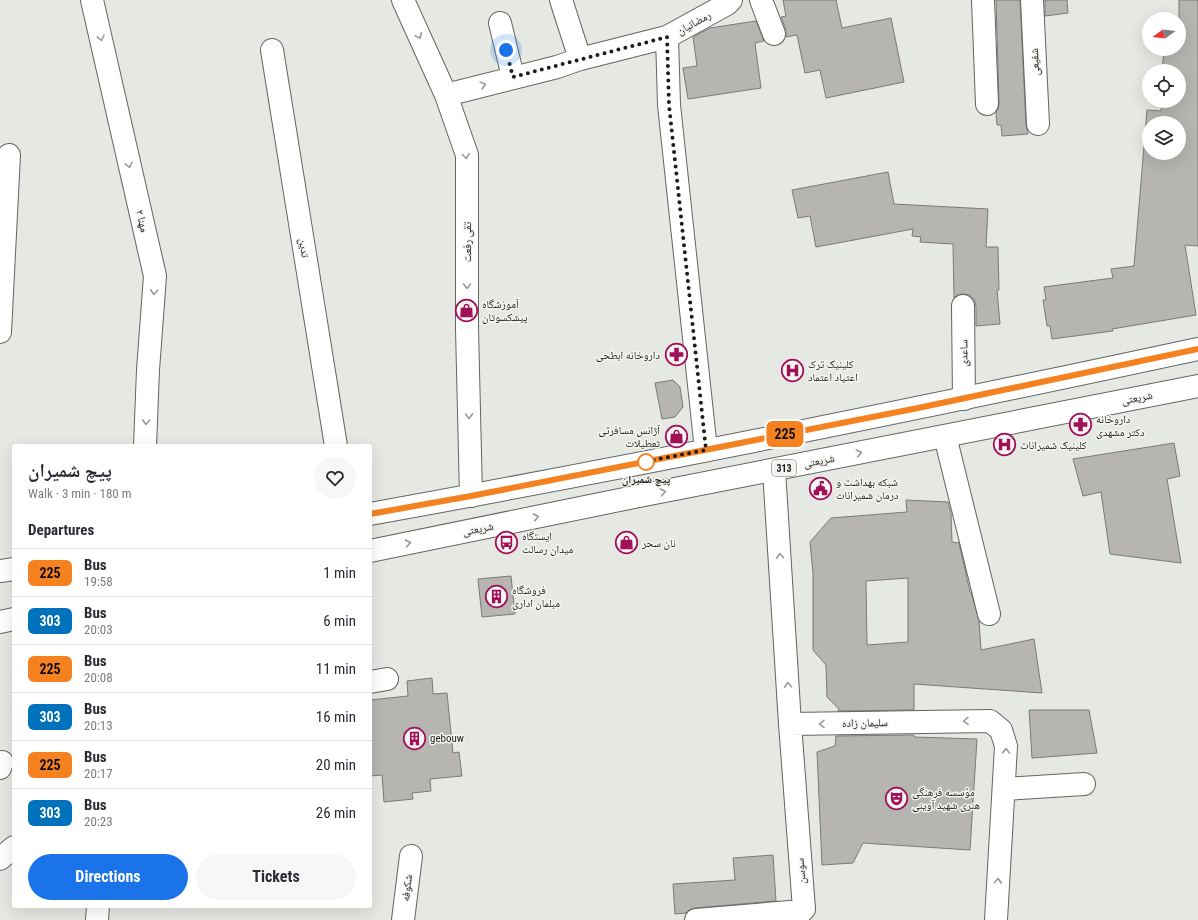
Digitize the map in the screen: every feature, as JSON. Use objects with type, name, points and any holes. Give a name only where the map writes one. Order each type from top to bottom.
[{"type":"street","name":"مهنا ۲","points":[[92,0],[155,276],[148,370],[145,444]]},
{"type":"street","name":"تقی رفعت","points":[[403,0],[446,95],[467,155],[467,328],[471,496]]},
{"type":"street","points":[[561,0],[580,59]]},
{"type":"street","name":"رمضانیان","points":[[446,95],[667,37],[727,4],[731,0]]},
{"type":"street","points":[[761,0],[774,34]]},
{"type":"street","points":[[983,0],[987,104]]},
{"type":"street","name":"شفیعی","points":[[1032,0],[1038,124]]},
{"type":"street","points":[[500,23],[513,77]]},
{"type":"street","points":[[667,37],[669,105],[706,450]]},
{"type":"street","name":"تدین","points":[[272,50],[336,444]]},
{"type":"street","points":[[0,332],[9,155]]},
{"type":"street","name":"ساعدی","points":[[963,306],[964,399]]},
{"type":"street","points":[[372,514],[471,496],[964,399],[1198,349]]},
{"type":"street","name":"شریعتی","points":[[372,551],[1198,386]]},
{"type":"street","points":[[945,436],[988,614]]},
{"type":"street","points":[[774,470],[790,724]]},
{"type":"street","points":[[0,571],[12,569]]},
{"type":"street","points":[[0,622],[12,619]]},
{"type":"street","name":"سلیمان زاده","points":[[790,724],[990,721],[1001,730],[1006,746],[996,920]]},
{"type":"street","name":"سوسن","points":[[696,920],[803,910],[790,724]]},
{"type":"street","points":[[1004,789],[1084,784]]},
{"type":"street","points":[[0,859],[12,849]]},
{"type":"street","name":"شکوفه","points":[[403,920],[411,856]]},
{"type":"street","points":[[97,920],[98,908]]},
{"type":"building","points":[[783,0],[836,0],[842,28],[891,18],[904,82],[826,98],[820,70],[805,73],[797,35],[786,37],[786,30],[781,17],[786,16]]},
{"type":"building","points":[[996,0],[1020,0],[1026,125],[1028,134],[1002,136],[1001,125],[997,125],[996,112],[999,104]]},
{"type":"building","points":[[1045,0],[1067,0],[1068,13],[1045,16]]},
{"type":"building","points":[[1179,0],[1198,0],[1198,246],[1185,245],[1196,315],[1112,329],[1113,331],[1052,339],[1050,326],[1047,326],[1043,300],[1046,300],[1044,287],[1113,278],[1111,269],[1134,266],[1143,160],[1186,160],[1186,116],[1146,116],[1147,110],[1161,111],[1161,108],[1186,108],[1186,64],[1163,64],[1163,56],[1186,56],[1186,12],[1179,12]]},
{"type":"building","points":[[756,21],[764,41],[755,43],[761,88],[688,99],[683,68],[697,66],[693,37],[710,28]]},
{"type":"building","points":[[888,172],[894,204],[988,209],[986,247],[998,247],[999,290],[997,290],[1000,324],[976,326],[976,306],[974,299],[969,295],[963,294],[957,295],[954,298],[953,244],[920,242],[921,237],[912,236],[913,229],[816,247],[810,216],[798,218],[792,190]]},
{"type":"building","points":[[673,380],[680,387],[683,407],[675,417],[662,419],[655,383]]},
{"type":"building","points":[[1174,443],[1180,476],[1167,479],[1181,563],[1110,554],[1101,492],[1083,496],[1073,459]]},
{"type":"building","points":[[906,500],[948,502],[951,514],[952,542],[959,543],[970,592],[979,620],[981,650],[1034,639],[1042,693],[914,684],[914,710],[838,711],[839,709],[827,697],[826,665],[813,650],[813,573],[810,542],[831,518],[907,512]],"holes":[[[908,578],[908,642],[867,645],[866,581]]]},
{"type":"building","name":"فروشگاه مبلمان اداری","points":[[511,576],[515,614],[482,617],[478,579]]},
{"type":"building","name":"gebouw","points":[[432,678],[433,694],[447,693],[453,753],[459,752],[462,776],[430,779],[431,791],[412,793],[413,799],[384,802],[382,775],[372,776],[372,700],[408,696],[407,681]]},
{"type":"building","points":[[1029,710],[1089,710],[1097,753],[1032,758]]},
{"type":"building","name":"مؤسسه فرهنگی هنری شهید آوینی","points":[[914,735],[914,737],[977,739],[970,850],[863,843],[853,863],[822,865],[817,752],[835,746],[836,736]]},
{"type":"building","points":[[773,855],[776,901],[695,908],[686,913],[675,914],[673,884],[735,880],[733,858]]},
{"type":"bus line","name":"225","points":[[372,514],[471,496],[918,408],[1198,349]]},
{"type":"place","name":"آموزشگاه پیشکسوتان","points":[[466,310]]},
{"type":"place","name":"داروخانه ابطحی","points":[[676,355]]},
{"type":"place","name":"کلینیک ترک اعتیاد اعتماد","points":[[793,370]]},
{"type":"place","name":"داروخانه دکتر مشهدی","points":[[1081,425]]},
{"type":"place","name":"آژانس مسافرتی تعطیلات","points":[[676,436]]},
{"type":"place","name":"کلینیک شمیرانات","points":[[1005,445]]},
{"type":"place","name":"پیچ شمیران","points":[[646,462]]},
{"type":"place","name":"شبکه بهداشت و درمان شمیرانات","points":[[821,488]]},
{"type":"place","name":"ایستگاه میدان رسالت","points":[[507,542]]},
{"type":"place","name":"نان سحر","points":[[626,543]]},
{"type":"place","name":"فروشگاه مبلمان اداری","points":[[496,596]]},
{"type":"place","name":"gebouw","points":[[414,738]]},
{"type":"place","name":"مؤسسه فرهنگی هنری شهید آوینی","points":[[896,798]]},
{"type":"route","points":[[506,50],[513,77],[557,67],[580,59],[667,37],[669,105],[706,450],[643,462],[646,462]]}]
